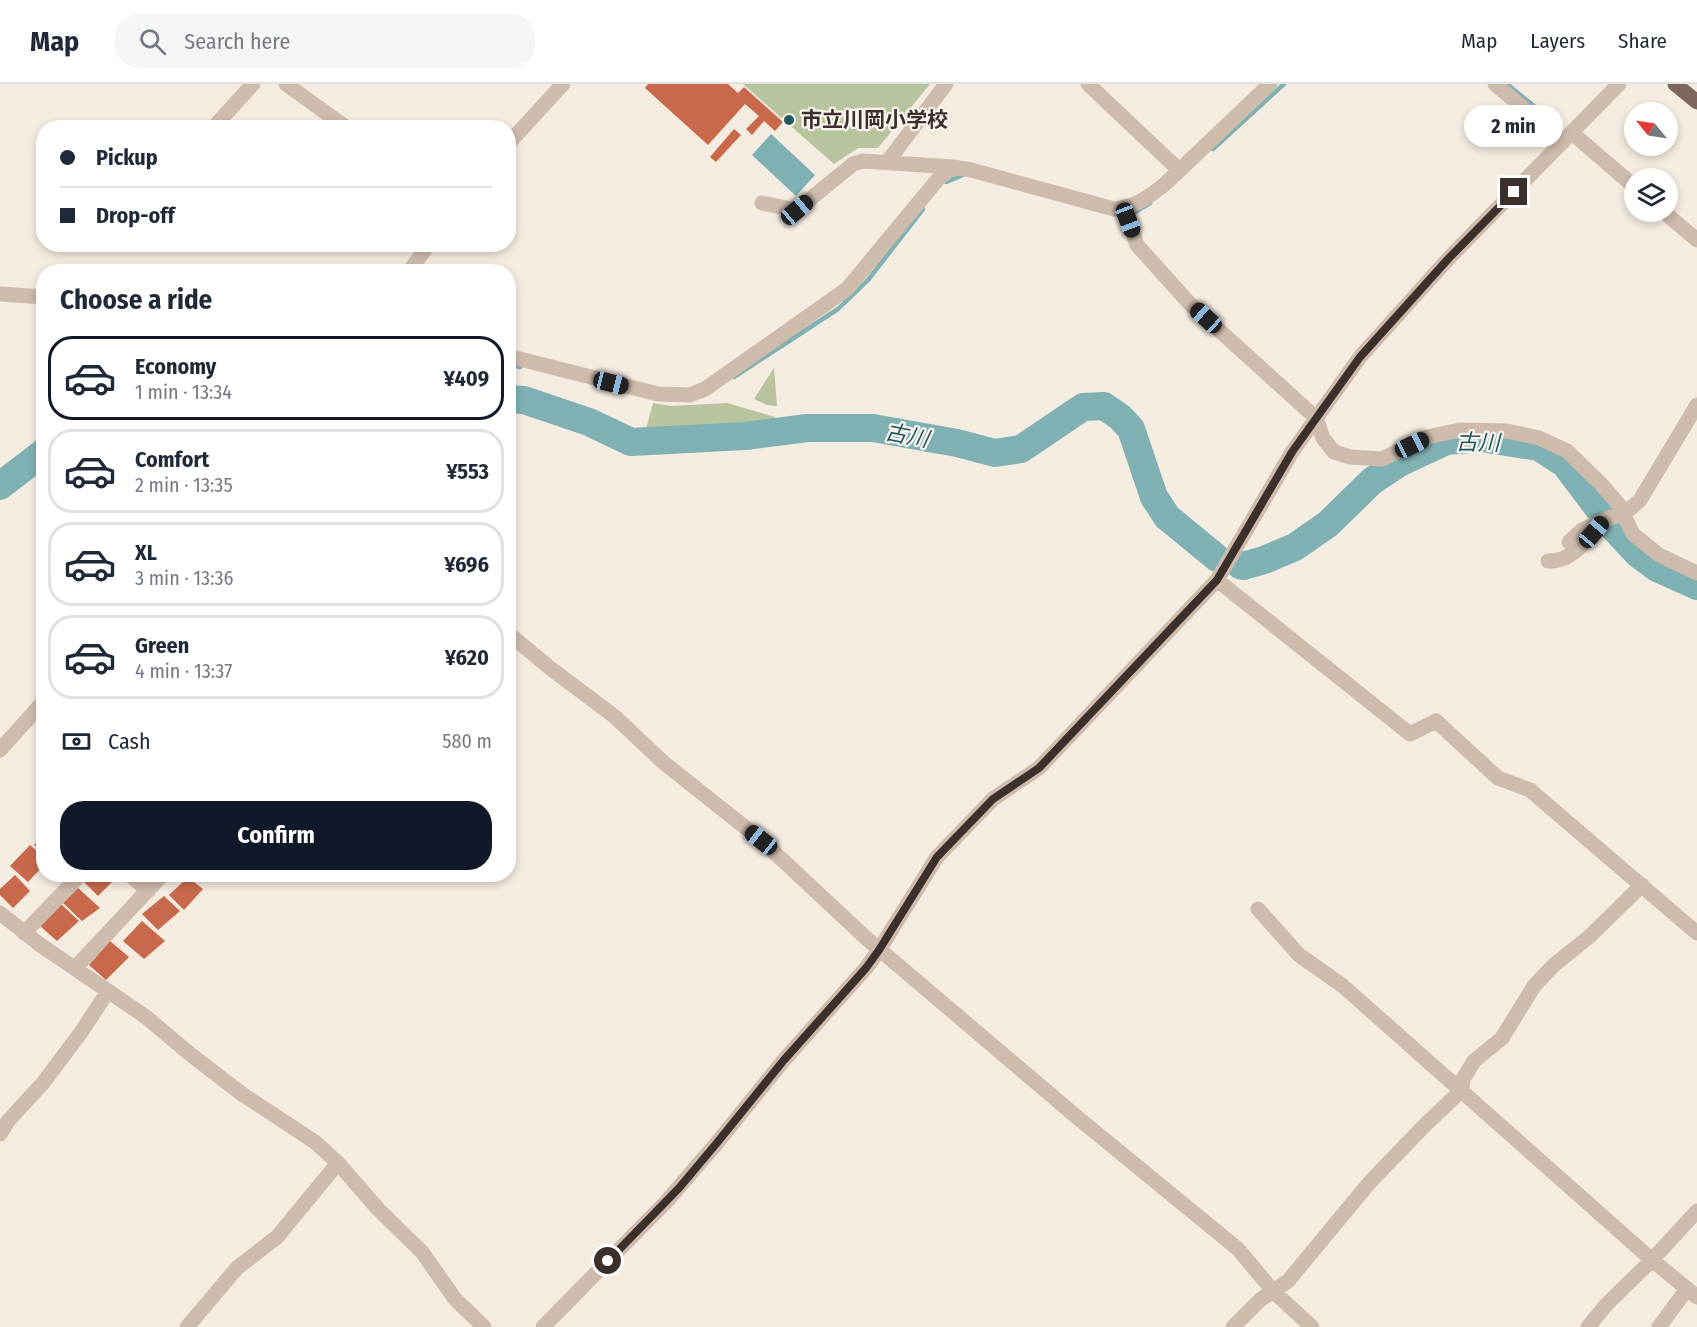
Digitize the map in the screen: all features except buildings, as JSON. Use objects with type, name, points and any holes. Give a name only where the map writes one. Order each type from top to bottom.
[{"type":"main road","points":[[1675,84],[1697,102]]},
{"type":"street","points":[[220,120],[253,84]]},
{"type":"street","points":[[286,84],[336,120]]},
{"type":"street","points":[[516,135],[563,84]]},
{"type":"street","points":[[888,161],[946,84]]},
{"type":"street","points":[[1088,84],[1179,170]]},
{"type":"street","points":[[762,203],[797,210],[853,164],[863,160],[971,170],[1114,209],[1124,208],[1148,197],[1270,84]]},
{"type":"street","points":[[1495,84],[1624,179]]},
{"type":"street","points":[[543,1327],[666,1202],[784,1060],[866,968],[937,857],[993,799],[1039,768],[1217,580],[1292,452],[1360,357],[1449,258],[1618,84]]},
{"type":"street","points":[[516,358],[658,394],[690,395],[705,389],[847,289],[939,178],[953,167]]},
{"type":"street","points":[[1124,208],[1137,245],[1190,304],[1316,418],[1323,438],[1334,452],[1350,457],[1382,459],[1427,437],[1460,430],[1507,431],[1539,438],[1567,451],[1619,505],[1612,518],[1571,555],[1558,561],[1548,561]]},
{"type":"street","points":[[1676,222],[1697,240]]},
{"type":"street","points":[[0,294],[36,296]]},
{"type":"street","points":[[1569,542],[1582,530],[1612,518],[1640,501],[1697,405]]},
{"type":"street","points":[[1612,518],[1659,555],[1697,573]]},
{"type":"street","points":[[1217,580],[1410,734],[1436,721],[1498,778],[1530,790],[1697,933]]},
{"type":"street","points":[[516,640],[614,716],[672,770],[761,840],[879,950],[1238,1250],[1274,1292],[1312,1327]]},
{"type":"street","points":[[0,750],[36,709]]},
{"type":"street","points":[[24,933],[73,882]]},
{"type":"street","points":[[138,882],[148,891]]},
{"type":"street","points":[[75,968],[156,882]]},
{"type":"street","points":[[1233,1327],[1260,1300],[1288,1281],[1370,1182],[1462,1090],[1462,1079],[1474,1061],[1502,1038],[1534,986],[1642,885]]},
{"type":"street","points":[[1258,909],[1299,955],[1343,986],[1692,1293],[1659,1327]]},
{"type":"street","points":[[0,914],[146,1017],[242,1094],[315,1142],[338,1163],[378,1209],[422,1252],[455,1299],[484,1327]]},
{"type":"street","points":[[0,1134],[8,1121],[43,1083],[82,1031],[108,991]]},
{"type":"street","points":[[187,1327],[237,1268],[277,1237],[338,1163]]},
{"type":"street","points":[[1588,1327],[1606,1305],[1652,1260],[1697,1210]]},
{"type":"green space","points":[[743,84],[930,84],[878,148],[858,148],[834,164]]},
{"type":"green space","points":[[774,368],[777,406],[767,405],[754,399]]},
{"type":"green space","points":[[653,403],[671,406],[727,403],[775,417],[772,424],[647,437],[636,433],[646,429]]},
{"type":"water","points":[[771,134],[815,175],[796,196],[752,155]]},
{"type":"waterway","points":[[1213,149],[1284,84]]},
{"type":"waterway","points":[[1507,84],[1552,121]]},
{"type":"waterway","points":[[946,182],[963,175]]},
{"type":"waterway","points":[[1132,214],[1150,203]]},
{"type":"waterway","points":[[734,377],[838,309],[868,280],[923,209]]},
{"type":"waterway","points":[[516,366],[520,367]]},
{"type":"waterway","name":"古川","points":[[516,400],[524,400],[589,422],[631,442],[745,436],[807,428],[873,428],[957,443],[995,453],[1021,449],[1083,407],[1104,406],[1120,417],[1131,429],[1154,497],[1167,517],[1217,558]]},
{"type":"waterway","name":"古川","points":[[1240,565],[1264,560],[1295,547],[1328,524],[1372,481],[1399,463],[1446,441],[1481,438],[1539,447],[1565,464],[1611,525],[1638,554],[1657,568],[1697,586]]},
{"type":"waterway","name":"古川","points":[[0,486],[36,458]]},
{"type":"place","name":"市立川岡小学校","points":[[789,120]]},
{"type":"route","points":[[608,1261],[679,1188],[839,995],[866,968],[937,857],[993,799],[1039,768],[1068,740],[1217,580],[1292,452],[1360,357],[1449,258],[1514,192]]}]
